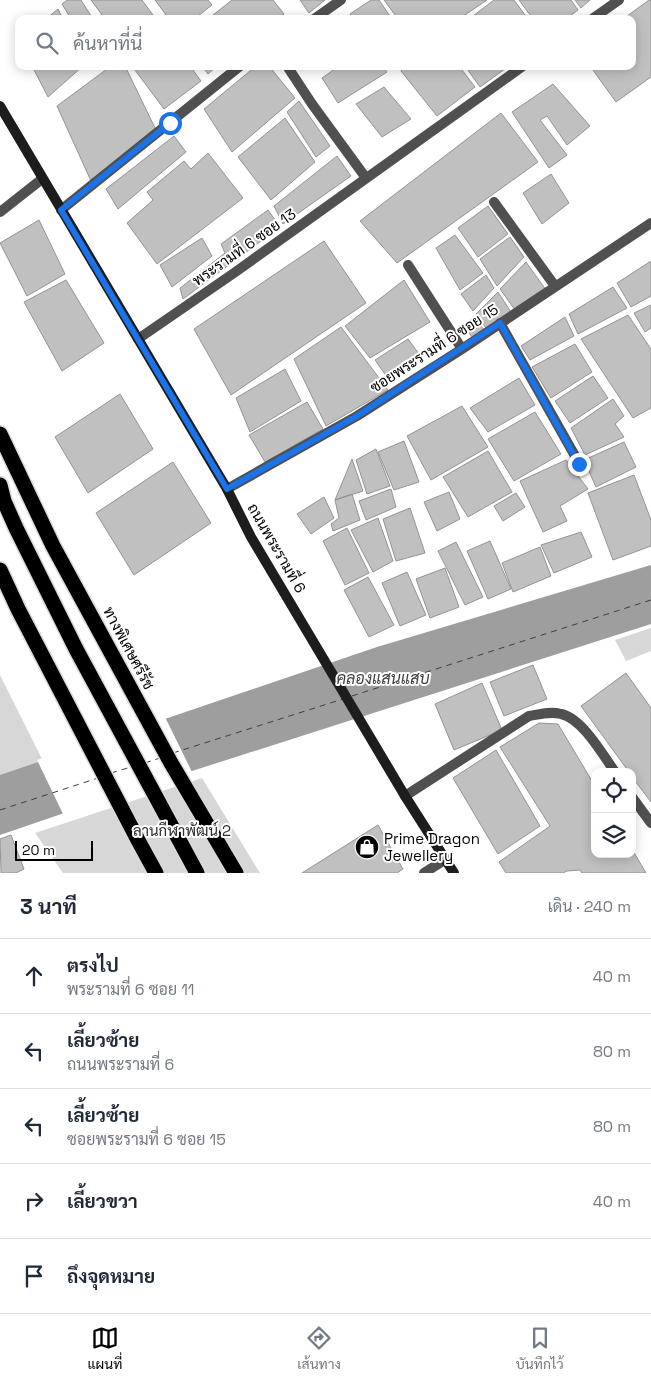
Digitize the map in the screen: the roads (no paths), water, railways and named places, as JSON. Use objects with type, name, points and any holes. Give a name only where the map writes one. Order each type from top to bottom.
[{"type":"highway","name":"ทางพิเศษศรีรัช","points":[[0,434],[53,546],[171,762],[236,873]]},
{"type":"highway","points":[[0,485],[4,501],[16,528],[76,649],[196,873]]},
{"type":"highway","points":[[0,570],[22,618],[156,873]]},
{"type":"main road","name":"ถนนพระรามที่ 6","points":[[0,106],[227,489],[251,537],[403,792],[454,873]]},
{"type":"street","points":[[320,15],[341,0]]},
{"type":"street","points":[[598,15],[619,0]]},
{"type":"street","points":[[61,210],[235,70]]},
{"type":"street","points":[[290,70],[366,178]]},
{"type":"street","name":"พระรามที่ 6 ซอย 13","points":[[138,339],[517,70]]},
{"type":"street","points":[[0,212],[42,178]]},
{"type":"street","points":[[494,202],[555,286]]},
{"type":"street","name":"ซอยพระรามที่ 6 ซอย 15","points":[[227,489],[357,416],[651,224]]},
{"type":"street","points":[[408,265],[462,349]]},
{"type":"street","points":[[500,323],[579,464]]},
{"type":"street","points":[[403,792],[529,716],[548,713],[563,714],[574,720],[588,734],[612,768]]},
{"type":"street","points":[[636,802],[651,823]]},
{"type":"street","points":[[424,873],[446,859]]},
{"type":"water","name":"คลองแสนแสบ","points":[[651,565],[651,624],[114,796],[0,835],[0,775],[377,647]]},
{"type":"place","name":"Prime Dragon Jewellery","points":[[367,847]]},
{"type":"park label","name":"ลานกีฬาพัฒน์ 2","points":[[182,830]]}]
